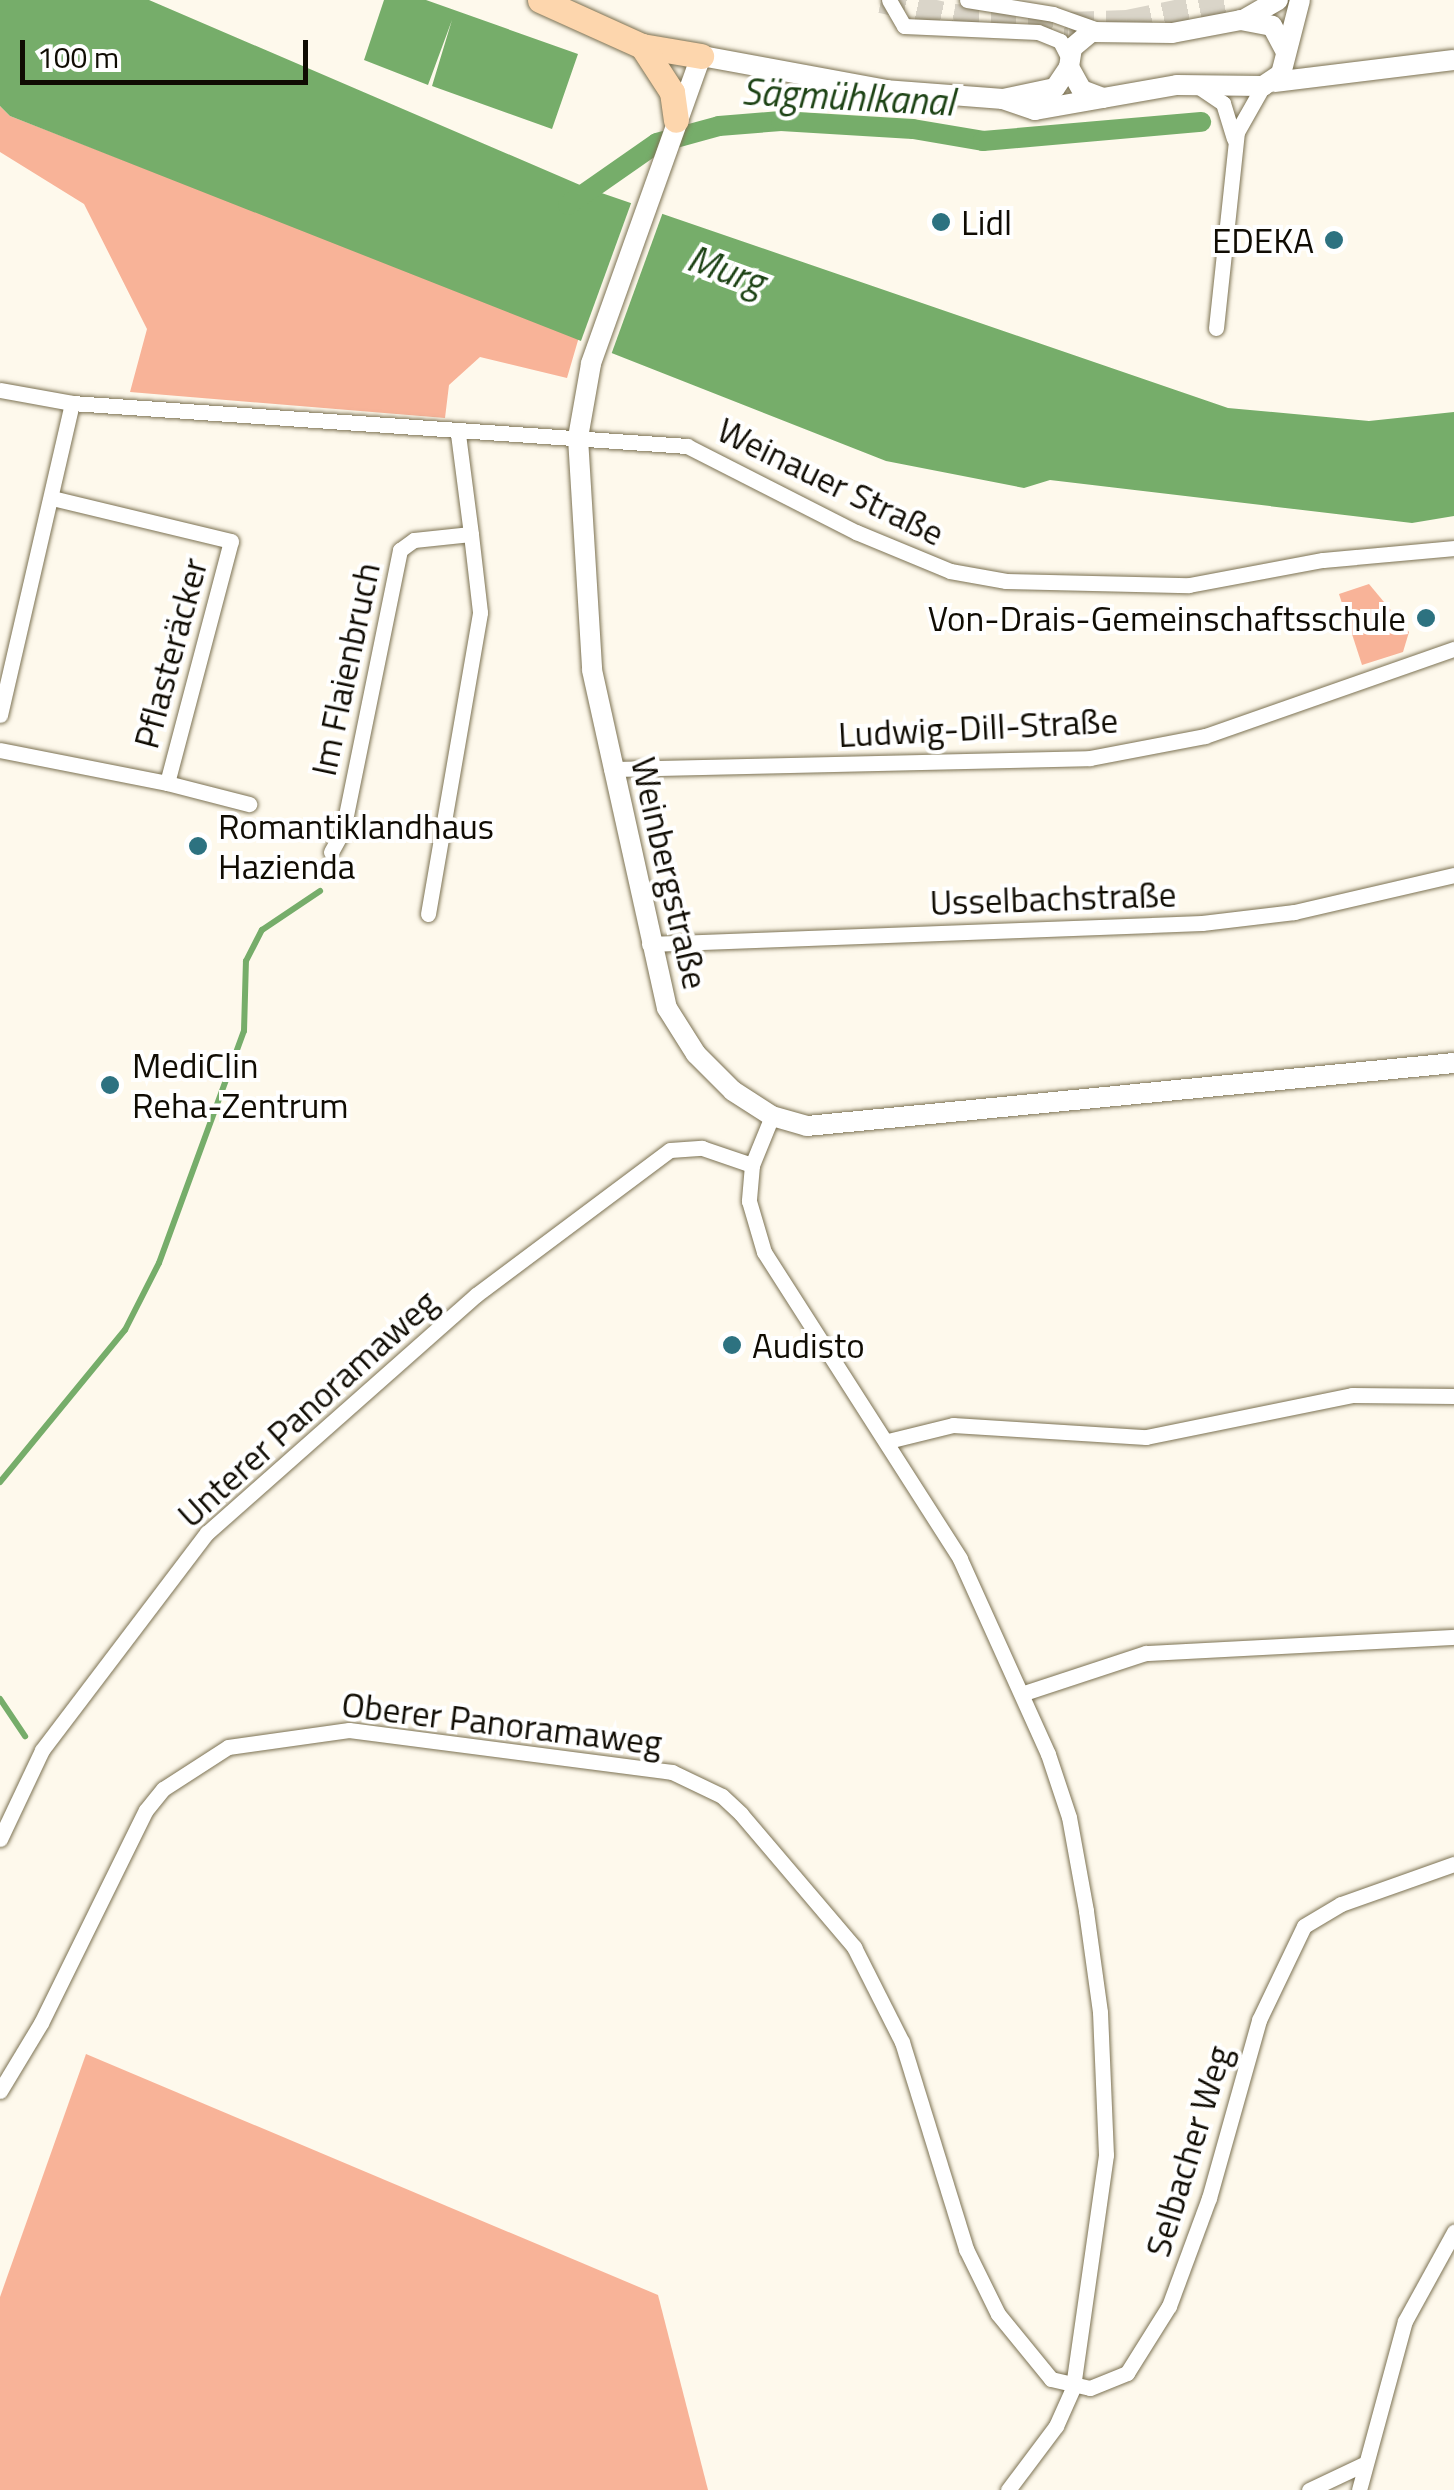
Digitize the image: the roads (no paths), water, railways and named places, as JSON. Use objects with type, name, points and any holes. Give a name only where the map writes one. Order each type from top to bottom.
[{"type":"main road","points":[[540,0],[642,46],[701,56]]},
{"type":"main road","points":[[574,0],[672,49]]},
{"type":"main road","points":[[642,46],[672,92],[676,120]]},
{"type":"street","points":[[888,0],[904,26],[1030,31],[1060,41],[1082,90],[1103,98]]},
{"type":"street","points":[[967,0],[1054,14],[1100,30],[1172,33],[1240,20],[1278,0]]},
{"type":"street","points":[[1216,328],[1234,152],[1244,116],[1286,52],[1300,0]]},
{"type":"street","points":[[1240,20],[1272,26],[1286,52]]},
{"type":"street","points":[[1003,99],[1055,88],[1082,35],[1100,30]]},
{"type":"street","points":[[701,56],[887,90],[1003,99],[1045,111],[1187,84],[1268,84],[1454,60]]},
{"type":"street","name":"Weinbergstraße","points":[[701,56],[591,364],[578,438],[583,593],[612,770],[649,944],[667,1008],[696,1054],[733,1091],[772,1116],[838,1127],[1454,1063]]},
{"type":"street","points":[[1187,84],[1223,102],[1234,152]]},
{"type":"street","name":"Weinauer Straße","points":[[0,390],[72,403],[458,434],[687,446],[856,532],[950,571],[1006,580],[1190,585],[1323,560],[1454,548]]},
{"type":"street","points":[[0,714],[72,403]]},
{"type":"street","points":[[428,914],[480,612],[458,434]]},
{"type":"street","name":"Pflasteräcker","points":[[52,498],[231,541],[167,783]]},
{"type":"street","name":"Im Flaienbruch","points":[[331,852],[343,830],[400,550],[414,540],[470,534]]},
{"type":"street","name":"Ludwig-Dill-Straße","points":[[612,770],[1090,758],[1205,736],[1452,649]]},
{"type":"street","name":"Pflasteräcker","points":[[0,750],[167,783],[249,804]]},
{"type":"street","name":"Usselbachstraße","points":[[649,944],[1202,923],[1294,912],[1454,875]]},
{"type":"street","points":[[772,1116],[752,1166],[749,1201],[764,1252],[888,1440],[960,1559],[1024,1692],[1069,1817],[1102,2045],[1106,2154],[1073,2388],[1056,2426],[1008,2490]]},
{"type":"street","name":"Unterer Panoramaweg","points":[[0,1839],[42,1750],[207,1534],[476,1296],[670,1150],[702,1148],[752,1166]]},
{"type":"street","points":[[888,1440],[953,1425],[1146,1437],[1352,1395],[1454,1396]]},
{"type":"street","points":[[1024,1692],[1146,1653],[1454,1637]]},
{"type":"street","name":"Oberer Panoramaweg","points":[[0,2091],[42,2024],[146,1810],[163,1788],[228,1747],[350,1730],[672,1772],[722,1796],[741,1814],[854,1948],[902,2042],[966,2249],[998,2314],[1034,2366],[1073,2388]]},
{"type":"street","name":"Selbacher Weg","points":[[1073,2388],[1108,2384],[1126,2373],[1169,2306],[1209,2198],[1259,2020],[1304,1926],[1341,1904],[1454,1864]]},
{"type":"street","points":[[1359,2490],[1362,2465],[1405,2320],[1454,2232]]},
{"type":"street","points":[[1309,2490],[1362,2465]]},
{"type":"water","name":"Murg","points":[[0,0],[149,0],[587,188],[1228,408],[1369,421],[1454,412],[1454,516],[1412,523],[1050,480],[1024,488],[886,461],[10,116],[0,106]]},
{"type":"water","points":[[384,0],[426,0],[578,54],[552,129],[432,86],[452,20],[428,85],[364,60]]},
{"type":"waterway","name":"Sägmühlkanal","points":[[568,205],[657,143],[719,126],[781,121],[913,129],[983,141],[1201,122]]},
{"type":"waterway","points":[[0,1482],[125,1330],[159,1263],[244,1031],[246,961],[262,930],[320,891]]},
{"type":"waterway","points":[[0,1699],[25,1736]]},
{"type":"tunnel","points":[[881,0],[954,16],[1069,24],[1127,22],[1234,0]]},
{"type":"place","name":"Lidl","points":[[941,222]]},
{"type":"place","name":"EDEKA","points":[[1334,240]]},
{"type":"place","name":"Von-Drais-Gemeinschaftsschule","points":[[1426,618]]},
{"type":"place","name":"Romantiklandhaus Hazienda","points":[[198,846]]},
{"type":"place","name":"MediClin Reha-Zentrum","points":[[110,1085]]},
{"type":"place","name":"Audisto","points":[[732,1345]]}]
